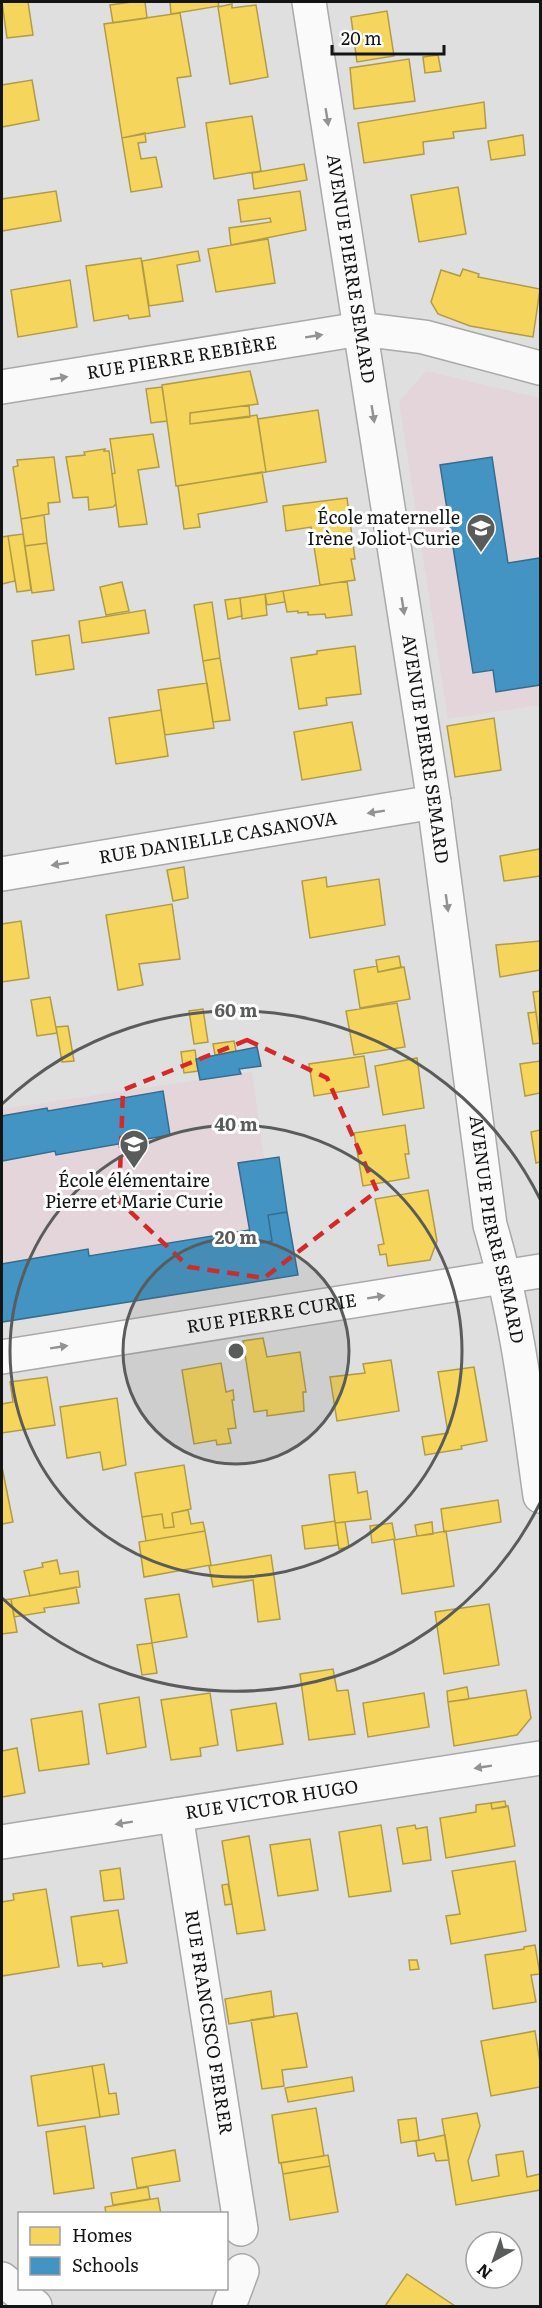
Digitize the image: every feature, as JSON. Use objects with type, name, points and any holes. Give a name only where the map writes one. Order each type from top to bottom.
[{"type":"street","name":"AVENUE PIERRE SEMARD","points":[[309,2],[434,802],[490,1225],[506,1277],[518,1338],[540,1496]]},
{"type":"street","name":"RUE PIERRE REBIÈRE","points":[[2,387],[360,329],[424,337],[540,368]]},
{"type":"street","name":"RUE DANIELLE CASANOVA","points":[[2,874],[434,802]]},
{"type":"street","name":"RUE PIERRE CURIE","points":[[2,1357],[540,1271]]},
{"type":"street","name":"RUE VICTOR HUGO","points":[[2,1842],[540,1758]]},
{"type":"street","name":"RUE FRANCISCO FERRER","points":[[176,1815],[241,2229]]},
{"type":"street","points":[[229,2307],[242,2271]]},
{"type":"street","points":[[2,2279],[35,2307]]},
{"type":"highlighted area","points":[[247,1040],[327,1078],[377,1191],[264,1278],[189,1267],[119,1201],[123,1090]]},
{"type":"shaded area","name":"École maternelle Irène Joliot-Curie","points":[[426,371],[540,398],[540,705],[448,719],[399,402]]},
{"type":"shaded area","name":"École élémentaire Pierre et Marie Curie","points":[[252,1072],[274,1229],[2,1269],[2,1109]]},
{"type":"building: Homes","points":[[2,2],[28,2],[33,35],[7,38]]},
{"type":"building: Homes","points":[[145,2],[147,18],[113,23],[110,5]]},
{"type":"building: Homes","points":[[170,2],[218,2],[219,6],[171,14]]},
{"type":"building: Homes","points":[[232,4],[232,8],[256,5],[268,77],[230,84],[218,7]]},
{"type":"building: Homes","points":[[387,11],[394,56],[357,62],[351,17]]},
{"type":"building: Homes","points":[[180,13],[191,76],[177,78],[185,127],[122,138],[104,24]]},
{"type":"building: Homes","points":[[438,55],[441,71],[425,73],[423,57]]},
{"type":"building: Homes","points":[[409,59],[415,101],[354,109],[350,68]]},
{"type":"building: Homes","points":[[32,80],[39,120],[2,127],[2,85]]},
{"type":"building: Homes","points":[[484,102],[486,128],[453,132],[454,138],[423,142],[424,154],[364,163],[358,123]]},
{"type":"building: Homes","points":[[252,116],[261,171],[214,179],[206,123]]},
{"type":"building: Homes","points":[[145,133],[146,142],[138,143],[141,159],[156,157],[162,187],[131,192],[122,138]]},
{"type":"building: Homes","points":[[523,135],[525,155],[491,160],[488,141]]},
{"type":"building: Homes","points":[[304,164],[307,180],[254,189],[252,173]]},
{"type":"building: Homes","points":[[458,187],[466,234],[419,242],[411,195]]},
{"type":"building: Homes","points":[[56,191],[61,221],[2,231],[2,199]]},
{"type":"building: Homes","points":[[300,191],[306,230],[231,245],[229,228],[271,222],[270,218],[241,222],[238,200]]},
{"type":"building: Homes","points":[[268,239],[275,283],[216,292],[208,249]]},
{"type":"building: Homes","points":[[198,251],[200,261],[177,265],[183,301],[149,306],[142,261]]},
{"type":"building: Homes","points":[[141,258],[150,316],[129,319],[128,315],[94,321],[86,266]]},
{"type":"building: Homes","points":[[463,269],[479,274],[478,277],[540,289],[533,337],[470,326],[438,314],[431,302],[441,270],[460,276]]},
{"type":"building: Homes","points":[[70,280],[77,327],[18,337],[11,290]]},
{"type":"building: Homes","points":[[250,371],[258,404],[190,413],[190,424],[257,415],[266,472],[176,486],[162,385]]},
{"type":"building: Homes","points":[[162,387],[167,421],[151,423],[146,389]]},
{"type":"building: Homes","points":[[249,405],[250,417],[190,424],[190,413]]},
{"type":"building: Homes","points":[[318,410],[326,462],[266,472],[258,419]]},
{"type":"building: Homes","points":[[153,434],[159,467],[138,470],[147,524],[119,527],[110,439]]},
{"type":"building: Homes","points":[[105,449],[104,451],[109,451],[116,504],[113,507],[89,510],[88,497],[73,498],[66,457],[85,455],[84,452]]},
{"type":"building: Homes","points":[[54,457],[60,502],[48,503],[49,514],[21,519],[13,467],[18,466],[17,460]]},
{"type":"building: Homes","points":[[262,472],[267,502],[198,514],[200,527],[184,529],[178,486]]},
{"type":"building: Homes","points":[[347,498],[355,559],[351,559],[355,580],[320,585],[311,527],[286,531],[283,506]]},
{"type":"building: Homes","points":[[44,515],[47,543],[25,546],[21,519]]},
{"type":"building: Homes","points":[[23,534],[31,590],[17,592],[8,536]]},
{"type":"building: Homes","points":[[8,536],[15,581],[2,584],[2,537]]},
{"type":"building: Homes","points":[[47,543],[54,590],[32,593],[25,546]]},
{"type":"building: Homes","points":[[347,581],[352,615],[326,618],[325,614],[308,615],[308,612],[287,612],[283,591]]},
{"type":"building: Homes","points":[[122,582],[129,611],[106,615],[100,587]]},
{"type":"building: Homes","points":[[283,591],[285,602],[267,605],[265,594]]},
{"type":"building: Homes","points":[[265,594],[267,615],[242,619],[240,598]]},
{"type":"building: Homes","points":[[240,598],[242,616],[228,619],[225,600]]},
{"type":"building: Homes","points":[[212,602],[220,658],[203,661],[194,605]]},
{"type":"building: Homes","points":[[145,610],[149,633],[82,643],[79,621]]},
{"type":"building: Homes","points":[[69,635],[74,669],[36,675],[32,641]]},
{"type":"building: Homes","points":[[355,646],[361,694],[326,698],[327,705],[299,709],[291,658],[317,654],[317,651]]},
{"type":"building: Homes","points":[[220,658],[230,720],[213,722],[203,661]]},
{"type":"building: Homes","points":[[207,683],[214,728],[165,735],[158,690]]},
{"type":"building: Homes","points":[[161,710],[168,756],[116,764],[109,718]]},
{"type":"building: Homes","points":[[494,718],[501,770],[455,777],[447,726]]},
{"type":"building: Homes","points":[[352,722],[361,770],[302,780],[294,732]]},
{"type":"building: Homes","points":[[540,849],[540,876],[504,881],[500,856]]},
{"type":"building: Homes","points":[[184,867],[188,898],[173,901],[167,870]]},
{"type":"building: Homes","points":[[326,877],[327,887],[379,879],[385,925],[310,938],[302,881]]},
{"type":"building: Homes","points":[[172,904],[180,959],[139,964],[143,985],[118,990],[106,915]]},
{"type":"building: Homes","points":[[21,921],[29,978],[2,982],[2,924]]},
{"type":"building: Homes","points":[[540,941],[540,970],[500,977],[496,945]]},
{"type":"building: Homes","points":[[399,956],[401,967],[378,972],[376,960]]},
{"type":"building: Homes","points":[[377,966],[378,972],[404,967],[410,999],[360,1008],[354,970]]},
{"type":"building: Homes","points":[[540,991],[540,1041],[533,992]]},
{"type":"building: Homes","points":[[50,997],[57,1033],[37,1036],[31,1000]]},
{"type":"building: Homes","points":[[397,1003],[405,1047],[354,1055],[346,1011]]},
{"type":"building: Homes","points":[[203,1009],[208,1042],[194,1044],[189,1011]]},
{"type":"building: Homes","points":[[536,1012],[540,1043],[533,1044],[528,1013]]},
{"type":"building: Homes","points":[[68,1026],[74,1061],[62,1062],[56,1027]]},
{"type":"building: Homes","points":[[234,1041],[236,1051],[215,1055],[213,1044]]},
{"type":"building: Homes","points":[[195,1050],[198,1071],[184,1073],[181,1052]]},
{"type":"building: Homes","points":[[364,1056],[369,1087],[314,1096],[309,1064]]},
{"type":"building: Homes","points":[[417,1058],[424,1108],[383,1115],[375,1066]]},
{"type":"building: Homes","points":[[540,1061],[540,1093],[525,1096],[520,1064]]},
{"type":"building: Homes","points":[[405,1125],[409,1154],[405,1154],[409,1178],[363,1186],[354,1133]]},
{"type":"building: Homes","points":[[540,1130],[540,1162],[536,1163],[531,1132]]},
{"type":"building: Homes","points":[[428,1190],[437,1241],[430,1260],[388,1266],[386,1254],[380,1255],[378,1245],[384,1244],[375,1199]]},
{"type":"building: Homes","points":[[263,1338],[267,1357],[300,1352],[306,1392],[303,1392],[304,1411],[267,1416],[267,1410],[254,1412],[243,1341]]},
{"type":"building: Homes","points":[[391,1360],[399,1411],[337,1421],[330,1377],[365,1373],[363,1364]]},
{"type":"building: Homes","points":[[221,1363],[226,1392],[233,1390],[236,1428],[228,1429],[231,1443],[217,1445],[216,1440],[194,1444],[182,1370]]},
{"type":"building: Homes","points":[[474,1367],[487,1441],[461,1446],[462,1449],[425,1455],[422,1437],[448,1433],[438,1372]]},
{"type":"building: Homes","points":[[47,1377],[55,1425],[2,1433],[2,1404],[13,1402],[10,1382]]},
{"type":"building: Homes","points":[[117,1398],[126,1465],[103,1470],[100,1452],[67,1458],[60,1407]]},
{"type":"building: Homes","points":[[184,1465],[191,1509],[172,1513],[174,1527],[164,1528],[162,1514],[142,1517],[135,1473]]},
{"type":"building: Homes","points":[[2,1467],[13,1522],[2,1524]]},
{"type":"building: Homes","points":[[355,1472],[358,1493],[367,1491],[371,1519],[335,1523],[329,1475]]},
{"type":"building: Homes","points":[[498,1500],[501,1522],[444,1532],[441,1509]]},
{"type":"building: Homes","points":[[188,1510],[191,1524],[203,1522],[205,1531],[146,1541],[142,1517],[162,1514],[164,1528],[174,1527],[172,1513]]},
{"type":"building: Homes","points":[[335,1521],[338,1545],[305,1549],[302,1526]]},
{"type":"building: Homes","points":[[345,1522],[349,1547],[339,1549],[335,1523]]},
{"type":"building: Homes","points":[[432,1522],[433,1534],[417,1536],[415,1525]]},
{"type":"building: Homes","points":[[392,1523],[395,1539],[372,1543],[370,1526]]},
{"type":"building: Homes","points":[[205,1531],[211,1565],[144,1577],[139,1542]]},
{"type":"building: Homes","points":[[446,1531],[454,1586],[402,1594],[394,1540]]},
{"type":"building: Homes","points":[[271,1555],[280,1619],[258,1622],[253,1580],[213,1587],[209,1566]]},
{"type":"building: Homes","points":[[57,1560],[60,1574],[78,1571],[80,1587],[30,1596],[24,1571],[43,1567],[42,1563]]},
{"type":"building: Homes","points":[[76,1587],[79,1603],[44,1608],[45,1612],[14,1617],[11,1599]]},
{"type":"building: Homes","points":[[179,1594],[187,1637],[152,1643],[145,1599]]},
{"type":"building: Homes","points":[[11,1599],[17,1632],[2,1634],[2,1600]]},
{"type":"building: Homes","points":[[489,1604],[499,1665],[444,1674],[435,1612]]},
{"type":"building: Homes","points":[[152,1643],[157,1673],[142,1675],[137,1645]]},
{"type":"building: Homes","points":[[333,1669],[337,1691],[348,1690],[355,1734],[309,1740],[300,1674]]},
{"type":"building: Homes","points":[[467,1687],[469,1699],[448,1702],[447,1691]]},
{"type":"building: Homes","points":[[526,1690],[531,1718],[517,1735],[454,1746],[448,1702]]},
{"type":"building: Homes","points":[[210,1693],[218,1745],[200,1748],[201,1756],[171,1760],[161,1700]]},
{"type":"building: Homes","points":[[424,1693],[429,1727],[368,1737],[363,1703]]},
{"type":"building: Homes","points":[[139,1697],[146,1747],[107,1754],[99,1704]]},
{"type":"building: Homes","points":[[276,1703],[283,1744],[237,1751],[231,1710]]},
{"type":"building: Homes","points":[[82,1711],[89,1764],[39,1771],[31,1719]]},
{"type":"building: Homes","points":[[17,1748],[25,1793],[2,1797],[2,1751]]},
{"type":"building: Homes","points":[[505,1801],[506,1807],[492,1809],[491,1803]]},
{"type":"building: Homes","points":[[491,1803],[492,1809],[508,1806],[515,1846],[446,1858],[440,1818],[476,1812],[476,1805]]},
{"type":"building: Homes","points":[[381,1825],[391,1891],[349,1897],[339,1832]]},
{"type":"building: Homes","points":[[415,1825],[416,1829],[427,1827],[431,1860],[403,1864],[397,1828]]},
{"type":"building: Homes","points":[[249,1836],[265,1930],[237,1934],[222,1841]]},
{"type":"building: Homes","points":[[310,1839],[318,1890],[278,1896],[270,1845]]},
{"type":"building: Homes","points":[[515,1861],[526,1931],[451,1944],[446,1916],[460,1914],[452,1871]]},
{"type":"building: Homes","points":[[120,1868],[124,1899],[104,1901],[100,1871]]},
{"type":"building: Homes","points":[[228,1884],[232,1904],[225,1905],[222,1885]]},
{"type":"building: Homes","points":[[46,1889],[59,1967],[2,1976],[2,1902],[14,1900],[13,1894]]},
{"type":"building: Homes","points":[[118,1910],[127,1963],[103,1967],[102,1963],[78,1966],[71,1917]]},
{"type":"building: Homes","points":[[535,1945],[540,1974],[531,1975],[536,2002],[493,2009],[485,1955]]},
{"type":"building: Homes","points":[[409,1960],[417,1960],[419,1969],[410,1970]]},
{"type":"building: Homes","points":[[271,1991],[274,2017],[229,2024],[225,1999]]},
{"type":"building: Homes","points":[[297,2013],[307,2067],[282,2070],[284,2086],[262,2089],[251,2020]]},
{"type":"building: Homes","points":[[535,2031],[540,2062],[540,2087],[491,2096],[481,2041]]},
{"type":"building: Homes","points":[[104,2064],[109,2094],[116,2093],[119,2114],[100,2117],[92,2066]]},
{"type":"building: Homes","points":[[92,2066],[100,2117],[38,2126],[31,2076]]},
{"type":"building: Homes","points":[[352,2077],[354,2091],[288,2102],[285,2088]]},
{"type":"building: Homes","points":[[316,2108],[324,2156],[279,2163],[272,2115]]},
{"type":"building: Homes","points":[[477,2113],[480,2126],[468,2161],[472,2181],[499,2176],[496,2155],[523,2151],[527,2177],[540,2174],[540,2190],[456,2205],[442,2119]]},
{"type":"building: Homes","points":[[416,2118],[419,2140],[401,2143],[398,2120]]},
{"type":"building: Homes","points":[[85,2126],[94,2188],[54,2194],[46,2132]]},
{"type":"building: Homes","points":[[445,2135],[449,2160],[436,2161],[434,2153],[418,2156],[416,2141]]},
{"type":"building: Homes","points":[[175,2150],[180,2181],[137,2188],[132,2158]]},
{"type":"building: Homes","points":[[328,2155],[330,2166],[283,2174],[281,2163]]},
{"type":"building: Homes","points":[[330,2166],[338,2212],[290,2220],[283,2174]]},
{"type":"building: Homes","points":[[148,2187],[150,2199],[113,2205],[111,2193]]},
{"type":"building: Homes","points":[[158,2198],[161,2212],[106,2212],[105,2207]]},
{"type":"building: Homes","points":[[407,2274],[455,2306],[385,2306]]},
{"type":"building: Schools","points":[[492,457],[508,563],[540,558],[540,685],[496,692],[493,670],[473,673],[440,465]]},
{"type":"building: Schools","points":[[257,1047],[261,1066],[239,1069],[241,1074],[200,1080],[196,1059]]},
{"type":"building: Schools","points":[[163,1091],[170,1135],[56,1155],[55,1151],[2,1161],[2,1116],[47,1108],[48,1111]]},
{"type":"building: Schools","points":[[279,1157],[287,1212],[268,1215],[272,1241],[252,1244],[238,1163]]},
{"type":"building: Schools","points":[[287,1212],[298,1275],[2,1322],[2,1264],[88,1249],[89,1256],[249,1230],[252,1244],[272,1241],[268,1215]]},
{"type":"place","name":"École maternelle Irène Joliot-Curie","points":[[481,554]]},
{"type":"place","name":"École élémentaire Pierre et Marie Curie","points":[[134,1170]]}]
